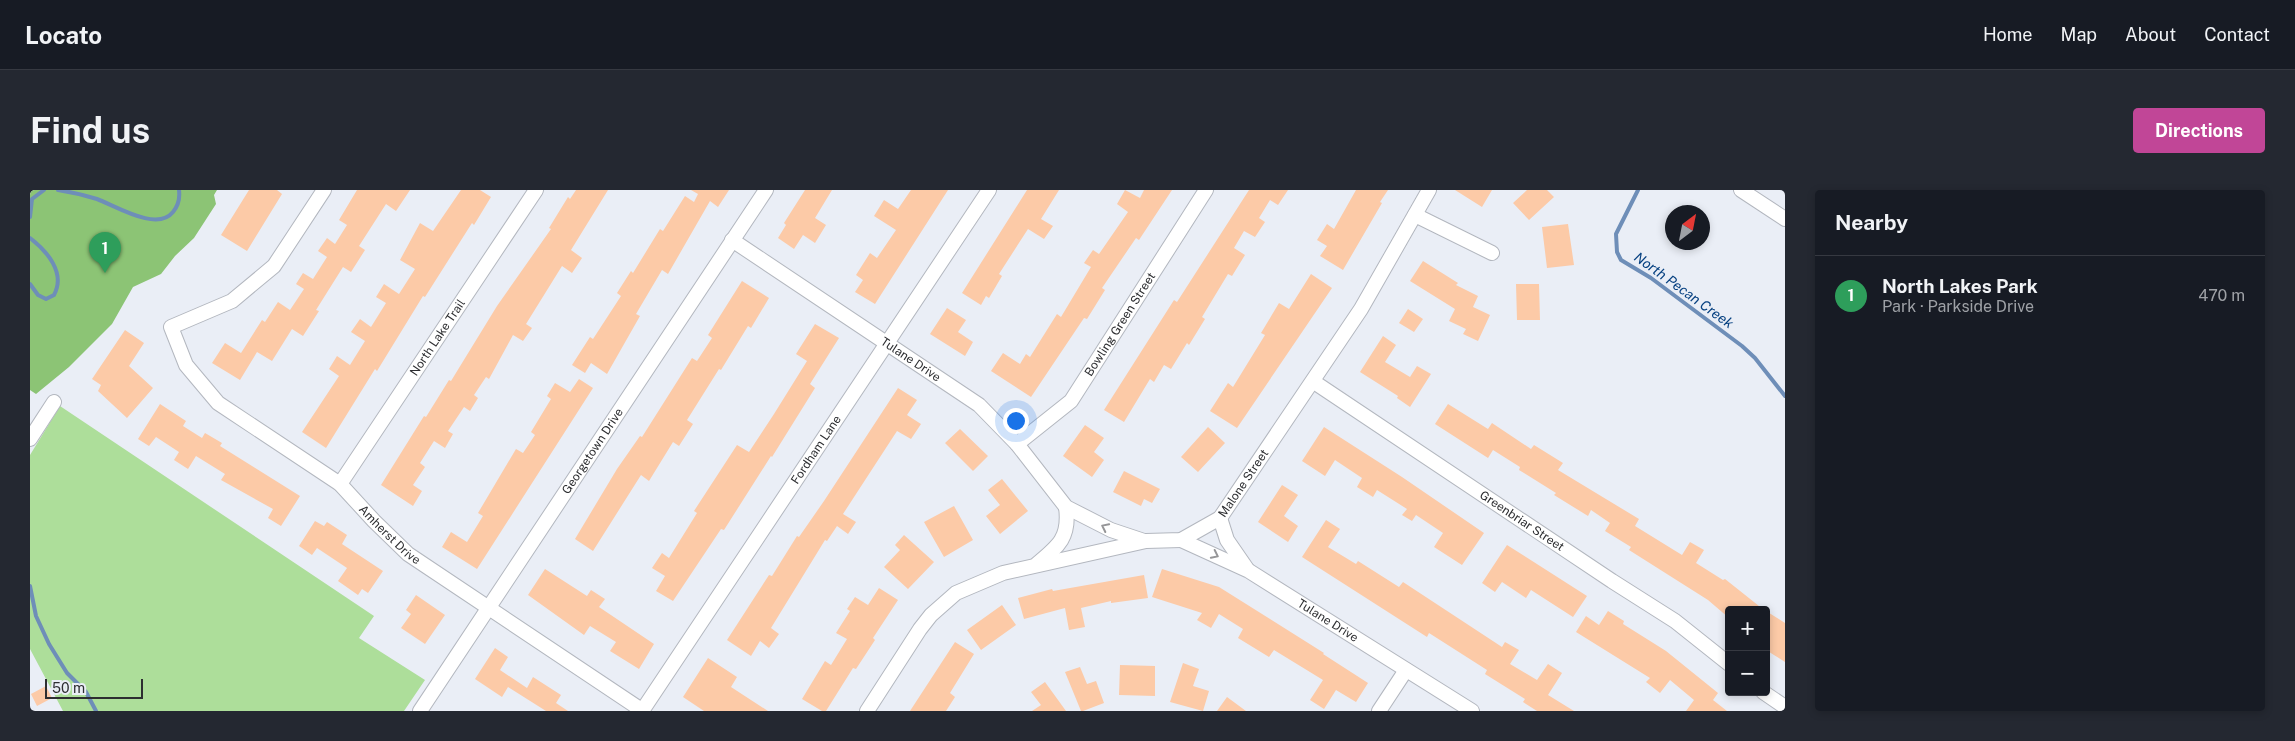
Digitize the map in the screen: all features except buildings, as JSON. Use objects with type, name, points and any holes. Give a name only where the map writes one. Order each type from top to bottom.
[{"type":"street","name":"Amherst Drive","points":[[324,190],[274,266],[232,301],[171,327],[186,365],[218,403],[340,484],[408,554],[642,711]]},
{"type":"street","name":"North Lake Trail","points":[[340,484],[536,190]]},
{"type":"street","name":"Georgetown Drive","points":[[420,711],[766,190]]},
{"type":"street","name":"Fordham Lane","points":[[642,711],[989,190]]},
{"type":"street","name":"Bowling Green Street","points":[[1017,444],[1071,401],[1206,190]]},
{"type":"street","name":"Malone Street","points":[[866,711],[920,629],[942,604],[972,584],[1003,573],[1146,541],[1181,540],[1220,518],[1314,382],[1361,309],[1429,190]]},
{"type":"street","points":[[1741,190],[1785,219]]},
{"type":"street","points":[[1415,215],[1492,253]]},
{"type":"street","name":"Tulane Drive","points":[[732,240],[979,405],[1017,444],[1066,507],[1111,530],[1146,541]]},
{"type":"street","name":"Greenbriar Street","points":[[1314,382],[1612,581],[1675,620],[1725,661]]},
{"type":"street","points":[[30,439],[54,402]]},
{"type":"street","points":[[1033,566],[1063,538],[1068,522],[1066,507]]},
{"type":"street","name":"Tulane Drive","points":[[1220,518],[1227,540],[1249,571]]},
{"type":"street","name":"Tulane Drive","points":[[1181,540],[1249,571],[1472,711]]},
{"type":"street","points":[[1379,711],[1406,670]]},
{"type":"street","points":[[1769,696],[1785,707]]},
{"type":"green space","points":[[30,190],[217,190],[214,195],[216,204],[194,238],[175,256],[161,274],[133,287],[112,324],[69,367],[36,394],[30,390]]},
{"type":"green space","points":[[60,406],[374,616],[359,638],[425,680],[404,711],[63,711],[30,649],[30,455]]},
{"type":"waterway","points":[[30,217],[32,199],[44,190]]},
{"type":"waterway","points":[[58,190],[97,199],[147,219],[166,217],[173,212],[178,202],[179,190]]},
{"type":"waterway","name":"North Pecan Creek","points":[[1638,190],[1616,234],[1617,252],[1621,260],[1651,278],[1742,346],[1755,358],[1785,396]]},
{"type":"waterway","points":[[30,238],[43,249],[53,263],[58,279],[54,295],[46,299],[38,295],[30,284]]},
{"type":"waterway","points":[[30,586],[36,616],[49,644],[67,673],[86,692],[96,711]]},
{"type":"place","name":"North Lakes Park","points":[[105,273]]}]
